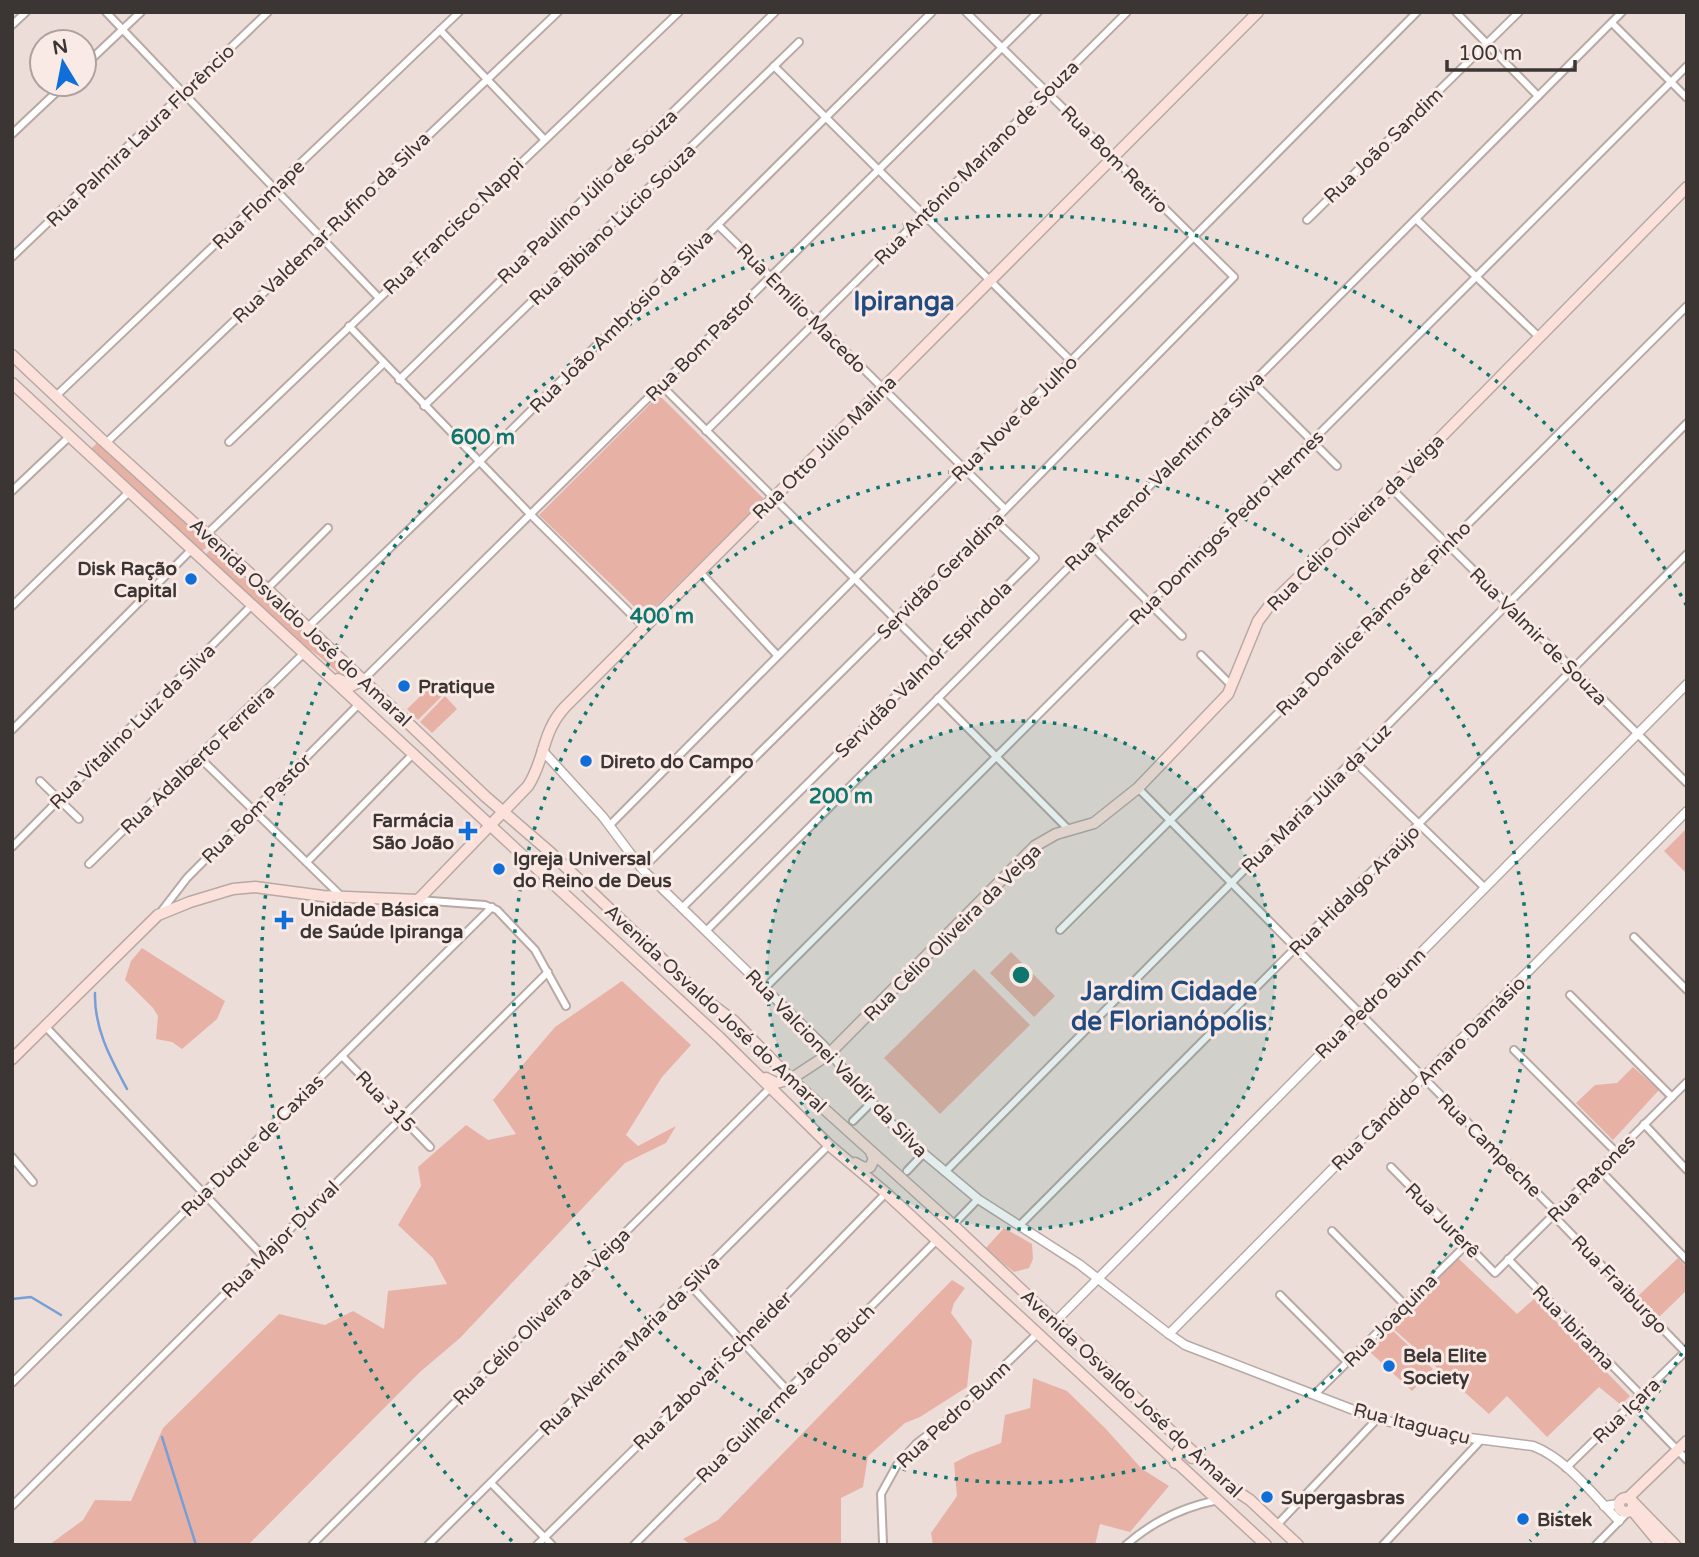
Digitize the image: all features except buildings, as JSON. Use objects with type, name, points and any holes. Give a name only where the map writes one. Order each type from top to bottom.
[{"type":"main road","name":"Rua Otto Júlio Malina","points":[[418,900],[504,813],[535,775],[549,727],[558,715],[1258,12]]},
{"type":"main road","name":"Rua Célio Oliveira da Veiga","points":[[791,1079],[829,1054],[1035,846],[1049,837],[1094,823],[1138,788],[1222,701],[1232,686],[1264,611],[1391,488],[1687,187]]},
{"type":"main road","name":"Avenida Osvaldo José do Amaral","points":[[12,355],[267,589],[504,813],[551,853],[703,998],[734,1021],[791,1079],[953,1225],[1229,1486],[1250,1500],[1297,1544]]},
{"type":"main road","name":"Avenida Osvaldo José do Amaral","points":[[12,383],[659,983],[829,1145],[886,1193],[1175,1463],[1247,1527],[1263,1536],[1265,1544]]},
{"type":"main road","points":[[304,653],[347,686],[363,680]]},
{"type":"main road","points":[[12,1059],[158,915],[190,902],[243,888],[265,887],[342,897],[418,900]]},
{"type":"main road","points":[[659,983],[661,973],[665,971],[691,993],[703,998]]},
{"type":"main road","points":[[750,1068],[772,1082],[791,1079]]},
{"type":"main road","points":[[829,1145],[864,1168],[873,1164],[874,1158],[870,1152]]},
{"type":"main road","points":[[1628,1505],[1687,1441]]},
{"type":"main road","points":[[1175,1463],[1178,1451],[1186,1452],[1210,1475],[1229,1486]]},
{"type":"main road","points":[[1628,1505],[1661,1545]]},
{"type":"main road","points":[[1628,1505],[1675,1545]]},
{"type":"street","points":[[12,25],[26,12]]},
{"type":"street","points":[[106,12],[379,298]]},
{"type":"street","points":[[98,53],[141,12]]},
{"type":"street","name":"Rua Palmira Laura Florêncio","points":[[12,257],[268,12]]},
{"type":"street","name":"Rua Flomape","points":[[57,395],[459,12]]},
{"type":"street","name":"Rua Valdemar Rufino da Silva","points":[[106,443],[558,12]]},
{"type":"street","name":"Rua Francisco Nappi","points":[[229,442],[679,12]]},
{"type":"street","name":"Rua Paulino Júlio de Souza","points":[[400,380],[775,12]]},
{"type":"street","name":"Rua João Ambrósio da Silva","points":[[307,627],[479,462],[932,12]]},
{"type":"street","name":"Rua Bom Retiro","points":[[966,12],[1234,277]]},
{"type":"street","name":"Rua Bom Pastor","points":[[363,680],[1038,12]]},
{"type":"street","name":"Rua Antônio Mariano de Souza","points":[[706,431],[1127,12]]},
{"type":"street","name":"Rua Nove de Julho","points":[[610,825],[1418,12]]},
{"type":"street","points":[[1456,12],[1538,96]]},
{"type":"street","name":"Rua João Sandim","points":[[1307,220],[1519,12]]},
{"type":"street","name":"Rua Antenor Valentim da Silva","points":[[706,931],[1622,12]]},
{"type":"street","points":[[1612,23],[1687,98]]},
{"type":"street","points":[[440,30],[544,139]]},
{"type":"street","name":"Rua Bibiano Lúcio Souza","points":[[424,406],[799,42]]},
{"type":"street","points":[[774,66],[1071,361]]},
{"type":"street","name":"Rua Domingos Pedro Hermes","points":[[765,988],[1687,66]]},
{"type":"street","points":[[12,134],[50,98]]},
{"type":"street","points":[[1416,219],[1539,337]]},
{"type":"street","name":"Rua Emílio Macedo","points":[[718,225],[1005,509]]},
{"type":"street","name":"Servidão Geraldina","points":[[642,869],[995,520],[1234,277]]},
{"type":"street","name":"Rua Doralice Ramos de Pinho","points":[[1060,930],[1687,306]]},
{"type":"street","points":[[349,326],[424,406],[645,628]]},
{"type":"street","points":[[207,534],[384,363]]},
{"type":"street","points":[[1253,382],[1337,466]]},
{"type":"street","points":[[661,385],[934,658]]},
{"type":"street","name":"Rua Maria Júlia da Luz","points":[[945,1172],[1687,423]]},
{"type":"street","points":[[12,491],[70,436]]},
{"type":"street","name":"Rua Valmir de Souza","points":[[1391,488],[1687,783]]},
{"type":"street","points":[[12,606],[130,491]]},
{"type":"street","name":"Servidão Valmor Espíndola","points":[[682,908],[1035,558],[995,520]]},
{"type":"street","points":[[267,589],[328,528]]},
{"type":"street","points":[[1091,545],[1182,636]]},
{"type":"street","points":[[12,730],[192,549]]},
{"type":"street","name":"Rua Hidalgo Araújo","points":[[1020,1225],[1687,554]]},
{"type":"street","points":[[700,572],[777,655]]},
{"type":"street","name":"Rua Vitalino Luiz da Silva","points":[[12,847],[252,605]]},
{"type":"street","name":"Rua Adalberto Ferreira","points":[[89,864],[304,653]]},
{"type":"street","points":[[1201,655],[1232,686]]},
{"type":"street","name":"Rua Pedro Bunn","points":[[1054,1323],[1687,684]]},
{"type":"street","points":[[938,698],[1070,831]]},
{"type":"street","name":"Rua Bom Pastor","points":[[158,915],[176,890],[359,704]]},
{"type":"street","name":"Rua Valcionei Valdir da Silva","points":[[542,750],[610,825],[642,869],[765,988],[923,1154],[978,1199],[1098,1278],[1169,1334]]},
{"type":"street","points":[[307,862],[412,755]]},
{"type":"street","points":[[200,758],[342,897]]},
{"type":"street","points":[[1353,760],[1485,888]]},
{"type":"street","points":[[40,781],[79,819]]},
{"type":"street","name":"Rua Campeche","points":[[1138,788],[1554,1214]]},
{"type":"street","name":"Rua Cândido Amaro Damásio","points":[[1169,1334],[1687,811]]},
{"type":"street","points":[[418,900],[492,907],[528,942],[566,1006]]},
{"type":"street","name":"Rua Duque de Caxias","points":[[12,1383],[492,907]]},
{"type":"street","points":[[1634,937],[1687,990]]},
{"type":"street","name":"Rua Major Durval","points":[[12,1506],[548,972]]},
{"type":"street","points":[[1570,995],[1672,1097]]},
{"type":"street","points":[[46,1026],[263,1256]]},
{"type":"street","points":[[1514,1050],[1616,1152]]},
{"type":"street","name":"Rua 315","points":[[342,1056],[430,1147]]},
{"type":"street","name":"Rua Ratones","points":[[1495,1273],[1687,1082]]},
{"type":"street","name":"Rua Célio Oliveira da Veiga","points":[[312,1545],[770,1088]]},
{"type":"street","points":[[853,1121],[872,1102]]},
{"type":"street","points":[[1644,1124],[1687,1170]]},
{"type":"street","name":"Rua Alverina Maria da Silva","points":[[428,1545],[829,1145]]},
{"type":"street","points":[[908,1171],[923,1154]]},
{"type":"street","points":[[12,1157],[33,1182]]},
{"type":"street","name":"Rua Jurerê","points":[[1391,1167],[1495,1273]]},
{"type":"street","points":[[1599,1169],[1687,1261]]},
{"type":"street","name":"Rua Zabovari Schneider","points":[[537,1545],[886,1193]]},
{"type":"street","points":[[953,1225],[978,1199]]},
{"type":"street","name":"Rua Fraiburgo","points":[[1554,1214],[1686,1353]]},
{"type":"street","points":[[1332,1231],[1405,1306]]},
{"type":"street","name":"Rua Guilherme Jacob Buch","points":[[634,1545],[936,1241]]},
{"type":"street","name":"Rua Joaquina","points":[[1314,1395],[1467,1244]]},
{"type":"street","name":"Rua Ibirama","points":[[1508,1259],[1640,1395]]},
{"type":"street","points":[[689,1284],[788,1391]]},
{"type":"street","points":[[1280,1295],[1347,1362]]},
{"type":"street","name":"Rua Pedro Bunn","points":[[883,1543],[881,1494],[897,1465],[916,1444],[950,1418],[1037,1334]]},
{"type":"street","name":"Rua Itaguaçu","points":[[1169,1334],[1194,1349],[1377,1419],[1442,1434],[1533,1446],[1549,1453],[1619,1521]]},
{"type":"street","name":"Rua Içara","points":[[1566,1468],[1686,1353]]},
{"type":"street","points":[[1632,1403],[1687,1460]]},
{"type":"street","points":[[1278,1525],[1377,1419]]},
{"type":"street","points":[[1383,1545],[1481,1440]]},
{"type":"street","points":[[491,1483],[552,1545]]},
{"type":"street","points":[[1126,1545],[1169,1516],[1217,1500]]},
{"type":"street","points":[[1604,1506],[1628,1505]]},
{"type":"street","points":[[1597,1545],[1619,1521],[1628,1505]]},
{"type":"shaded area","points":[[659,395],[764,499],[645,617],[539,515]]},
{"type":"shaded area","points":[[98,442],[210,544],[201,552],[90,450]]},
{"type":"shaded area","points":[[212,548],[345,671],[345,674],[341,676],[293,638],[205,555]]},
{"type":"shaded area","points":[[432,685],[443,695],[418,720],[407,709]]},
{"type":"shaded area","points":[[445,696],[457,709],[432,733],[420,722]]},
{"type":"shaded area","points":[[1687,828],[1687,874],[1664,851]]},
{"type":"shaded area","points":[[142,948],[225,1001],[217,1019],[182,1049],[172,1042],[156,1039],[158,1016],[125,980],[131,961]]},
{"type":"shaded area","points":[[1011,952],[1055,996],[1034,1017],[990,973]]},
{"type":"shaded area","points":[[974,969],[1030,1025],[940,1114],[884,1058]]},
{"type":"shaded area","points":[[622,981],[691,1045],[662,1077],[626,1135],[638,1146],[676,1126],[666,1143],[625,1163],[460,1338],[420,1372],[248,1545],[49,1545],[83,1520],[95,1500],[131,1501],[163,1428],[279,1314],[325,1325],[353,1311],[384,1329],[388,1291],[447,1284],[433,1258],[398,1225],[421,1186],[418,1167],[466,1125],[488,1140],[516,1134],[493,1100],[555,1027]]},
{"type":"shaded area","points":[[1633,1067],[1659,1090],[1613,1140],[1576,1103],[1595,1085],[1617,1083]]},
{"type":"shaded area","points":[[1004,1228],[1032,1244],[1033,1259],[1029,1268],[1014,1272],[985,1249]]},
{"type":"shaded area","points":[[1458,1258],[1517,1314],[1534,1299],[1630,1396],[1621,1405],[1599,1387],[1547,1437],[1507,1396],[1489,1414],[1388,1324]]},
{"type":"shaded area","points":[[1678,1258],[1687,1268],[1687,1290],[1658,1318],[1637,1297]]},
{"type":"shaded area","points":[[952,1280],[965,1288],[954,1303],[951,1313],[972,1341],[967,1387],[920,1417],[905,1423],[868,1456],[863,1487],[841,1498],[841,1545],[691,1545],[683,1539],[718,1520]]},
{"type":"shaded area","points":[[1391,1329],[1433,1369],[1412,1391],[1370,1352]]},
{"type":"shaded area","points":[[1033,1378],[1067,1391],[1142,1469],[1169,1486],[1130,1532],[1100,1524],[1095,1545],[933,1545],[931,1533],[957,1496],[954,1463],[1001,1443],[1005,1415],[1030,1408]]},
{"type":"waterway","points":[[95,993],[100,1031],[127,1089]]},
{"type":"waterway","points":[[12,1299],[31,1297],[61,1315]]},
{"type":"waterway","points":[[162,1437],[196,1545]]},
{"type":"place","name":"Disk Ração Capital","points":[[191,579]]},
{"type":"place","name":"Pratique","points":[[404,686]]},
{"type":"place","name":"Direto do Campo","points":[[586,761]]},
{"type":"place","name":"Farmácia São João","points":[[468,831]]},
{"type":"place","name":"Igreja Universal do Reino de Deus","points":[[499,869]]},
{"type":"place","name":"Unidade Básica de Saúde Ipiranga","points":[[284,920]]},
{"type":"place","name":"Bela Elite Society","points":[[1389,1366]]},
{"type":"place","name":"Supergasbras","points":[[1267,1497]]},
{"type":"place","name":"Bistek","points":[[1523,1519]]},
{"type":"district","name":"Ipiranga","points":[[904,301]]},
{"type":"district","name":"Jardim Cidade de Florianópolis","points":[[1169,1006]]}]
